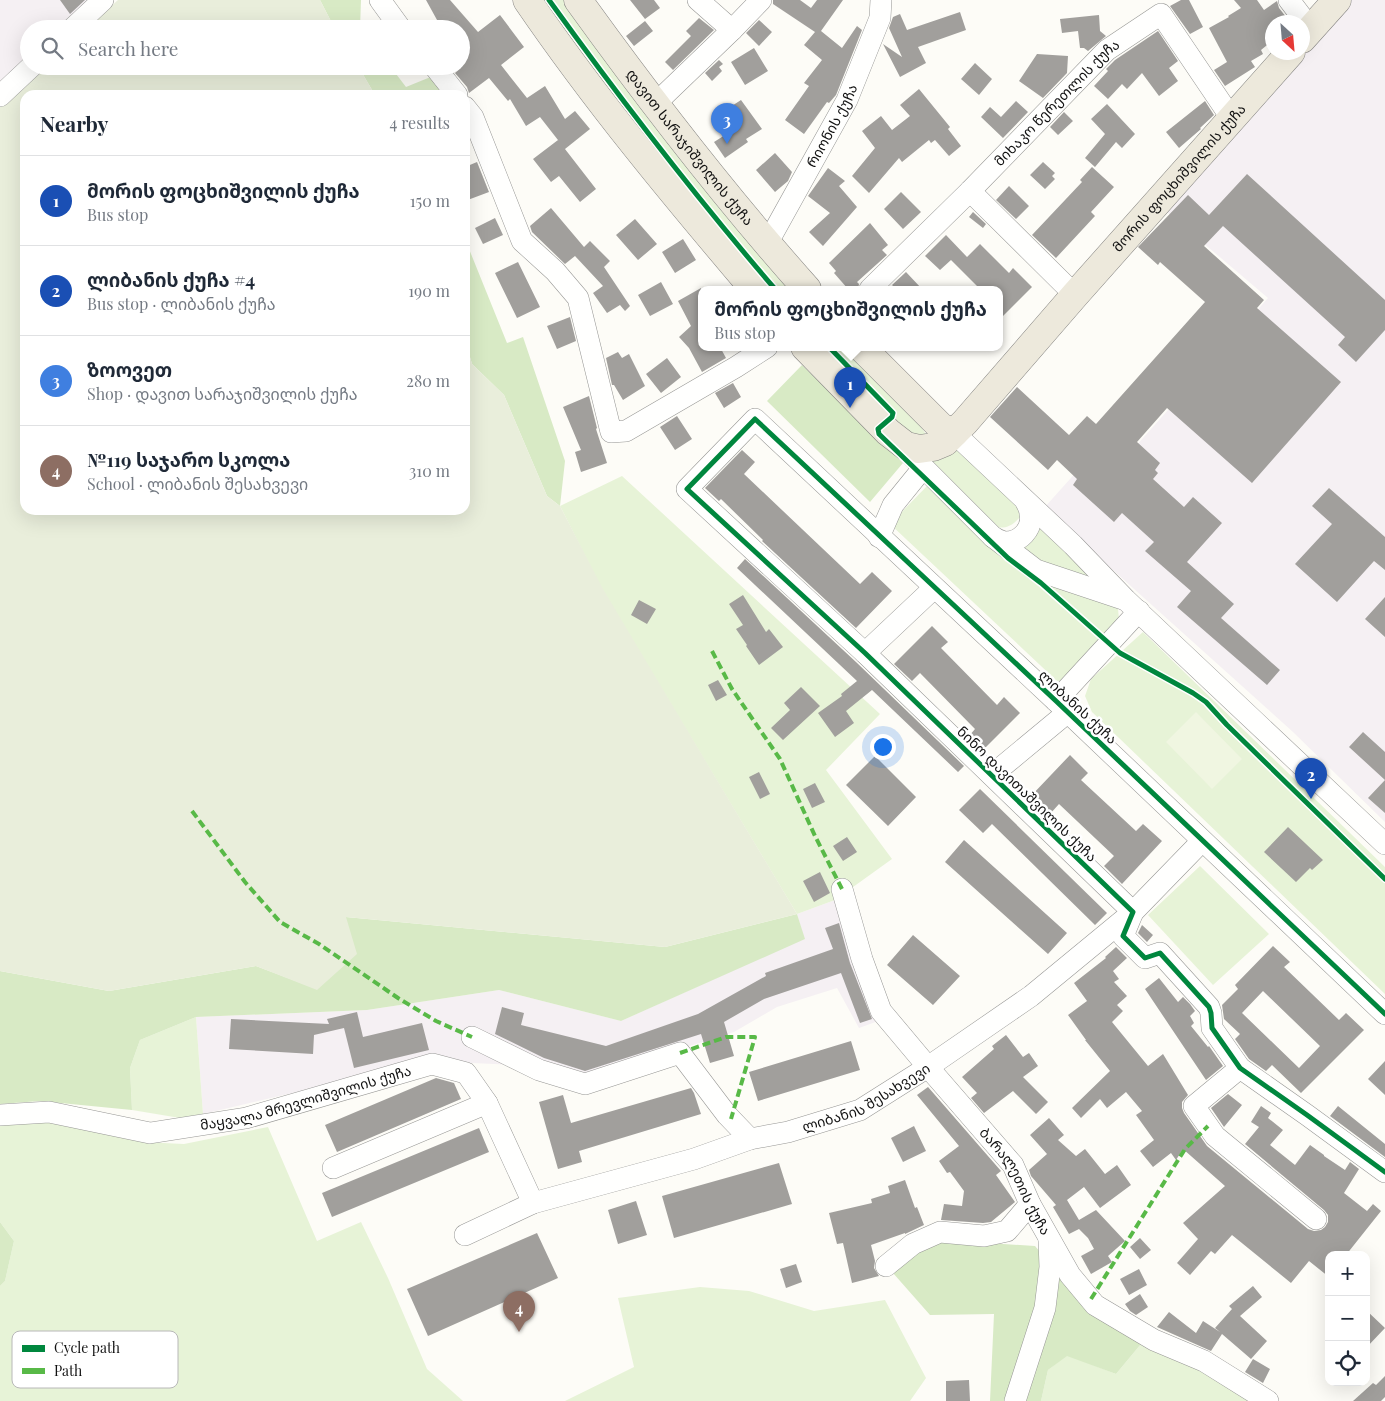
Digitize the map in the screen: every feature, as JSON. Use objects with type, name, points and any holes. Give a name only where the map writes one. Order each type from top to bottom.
[{"type":"main road","points":[[527,0],[545,27],[652,168],[751,286]]},
{"type":"main road","name":"დავით სარაჯიშვილის ქუჩა","points":[[578,0],[654,105],[721,190],[804,286]]},
{"type":"main road","points":[[1310,30],[1336,0]]},
{"type":"main road","name":"მორის ფოცხიშვილის ქუჩა","points":[[894,438],[906,446],[919,449],[933,448],[945,442],[965,422],[1284,60]]},
{"type":"main road","points":[[809,351],[894,438]]},
{"type":"main road","points":[[865,351],[941,427],[954,433]]},
{"type":"street","points":[[82,20],[103,0]]},
{"type":"street","points":[[380,0],[394,20]]},
{"type":"street","points":[[698,0],[732,30]]},
{"type":"street","points":[[654,105],[761,0]]},
{"type":"street","name":"რიონის ქუჩა","points":[[767,244],[848,100],[880,18],[881,0]]},
{"type":"street","points":[[1289,0],[1297,15]]},
{"type":"street","name":"მიხაკო წერეთლის ქუჩა","points":[[873,286],[970,191],[1107,50],[1161,14],[1232,119]]},
{"type":"street","points":[[0,96],[22,75]]},
{"type":"street","points":[[441,75],[452,90]]},
{"type":"street","points":[[470,114],[522,240],[555,271],[578,298],[612,432],[626,431],[761,351]]},
{"type":"street","points":[[970,191],[1075,295]]},
{"type":"street","name":"ლიბანის ქუჩა","points":[[754,419],[1062,707],[1385,1014]]},
{"type":"street","name":"ნინო დავითაშვილის ქუჩა","points":[[754,419],[687,489],[865,653],[1133,912]]},
{"type":"street","points":[[954,433],[1073,545],[1132,605],[1385,844]]},
{"type":"street","points":[[894,438],[993,537],[1036,570],[1132,605]]},
{"type":"street","points":[[878,537],[892,505],[922,468]]},
{"type":"street","points":[[993,537],[1003,542],[1015,541],[1024,535],[1030,525],[1030,514],[1026,502]]},
{"type":"street","points":[[865,653],[934,588]]},
{"type":"street","points":[[992,775],[1062,707],[1132,605]]},
{"type":"street","name":"ლიბანის შესახვევი","points":[[465,1235],[533,1203],[694,1159],[750,1139],[788,1132],[860,1110],[928,1067],[1031,996],[1133,912],[1202,841]]},
{"type":"street","name":"ბარალეთის ქუჩა","points":[[842,889],[862,959],[881,1011],[1013,1165],[1030,1204],[1070,1275],[1095,1305],[1154,1340],[1204,1361],[1268,1401]]},
{"type":"street","points":[[1133,912],[1123,936],[1145,958],[1160,953],[1209,1007],[1212,1014],[1212,1028],[1240,1068],[1385,1172]]},
{"type":"street","points":[[472,1037],[539,1070],[585,1084],[680,1053],[727,1115],[750,1139]]},
{"type":"street","name":"მაყვალა მრევლიშვილის ქუჩა","points":[[0,1115],[49,1112],[150,1133],[246,1118],[432,1064],[466,1073],[487,1102],[533,1203]]},
{"type":"street","points":[[1240,1068],[1194,1106],[1215,1136],[1316,1219]]},
{"type":"street","points":[[333,1168],[487,1102]]},
{"type":"street","points":[[886,1266],[913,1244],[940,1232],[984,1236],[1006,1231],[1030,1204]]},
{"type":"street","points":[[1015,1401],[1045,1308],[1050,1266],[1049,1238]]},
{"type":"shaded area","points":[[0,0],[94,0],[73,20],[20,20],[20,70],[0,89]]},
{"type":"shaded area","points":[[1347,0],[1385,0],[1385,822],[1293,732],[1044,508],[1114,430],[1135,447],[1268,298],[1162,208],[1294,60],[1310,60],[1310,42]]},
{"type":"shaded area","points":[[835,900],[881,1020],[859,1028],[837,988],[777,1007],[734,1032],[585,1079],[540,1066],[429,1061],[203,1114],[196,1017],[367,1010],[499,990],[621,1021],[804,938],[797,914]]},
{"type":"green space","points":[[118,0],[320,0],[330,20],[96,20]]},
{"type":"green space","points":[[320,0],[361,0],[360,20],[330,20]]},
{"type":"green space","points":[[539,0],[568,0],[794,286],[763,286],[673,184]]},
{"type":"green space","points":[[35,75],[363,75],[372,90],[20,90],[20,515],[470,515],[470,357],[472,364],[504,395],[547,496],[560,506],[603,589],[797,914],[665,947],[346,917],[357,954],[317,990],[256,966],[109,991],[0,971],[0,107]]},
{"type":"green space","points":[[363,75],[397,75],[406,87],[433,76],[443,90],[372,90]]},
{"type":"green space","points":[[470,251],[507,343],[523,337],[565,461],[560,506],[547,496],[504,395],[472,364],[470,357]]},
{"type":"green space","points":[[821,351],[855,351],[930,437],[909,435]]},
{"type":"green space","points":[[802,365],[903,463],[870,502],[767,401]]},
{"type":"green space","points":[[958,444],[1019,503],[1020,517],[1014,523],[1002,528],[994,527],[920,458]]},
{"type":"green space","points":[[622,476],[880,714],[826,770],[892,859],[835,900],[797,914],[602,589],[560,506]]},
{"type":"green space","points":[[927,486],[1013,566],[1105,599],[1118,609],[1119,619],[1062,681],[1057,681],[890,524]]},
{"type":"green space","points":[[1038,521],[1113,591],[1039,564],[1013,544]]},
{"type":"green space","points":[[1143,632],[1385,867],[1385,994],[1092,712],[1085,696],[1091,679]]},
{"type":"green space","points":[[1196,712],[1242,759],[1212,789],[1166,742]]},
{"type":"green space","points":[[1200,866],[1269,934],[1213,985],[1148,915]]},
{"type":"green space","points":[[797,914],[805,939],[621,1021],[499,990],[367,1010],[196,1017],[140,1040],[130,1068],[132,1110],[40,1101],[0,1104],[0,971],[109,991],[256,966],[317,989],[346,917],[665,947]]},
{"type":"green space","points":[[196,1017],[203,1114],[180,1118],[132,1110],[130,1068],[140,1040]]},
{"type":"green space","points":[[43,1118],[142,1142],[184,1144],[268,1127],[317,1241],[361,1222],[388,1278],[427,1369],[463,1401],[0,1401],[0,1286],[5,1281],[14,1241],[0,1222],[0,1122]]},
{"type":"green space","points":[[0,1222],[14,1241],[5,1281],[0,1286]]},
{"type":"green space","points":[[943,1240],[1035,1246],[1089,1309],[1141,1344],[1116,1374],[1067,1356],[1048,1370],[1041,1401],[990,1401],[994,1314],[930,1315],[893,1273],[915,1251]]},
{"type":"green space","points":[[700,1287],[749,1291],[814,1311],[885,1300],[926,1378],[910,1401],[565,1401],[634,1367],[618,1298]]},
{"type":"green space","points":[[1141,1344],[1206,1370],[1252,1401],[1041,1401],[1048,1370],[1067,1355],[1116,1374]]},
{"type":"building","points":[[60,0],[85,0],[70,14]]},
{"type":"building","points":[[426,0],[450,0],[468,20],[437,20]]},
{"type":"building","points":[[630,0],[654,0],[660,8],[645,19]]},
{"type":"building","points":[[773,0],[800,0],[811,8],[817,0],[843,0],[821,31],[842,48],[857,26],[862,30],[836,95],[829,103],[827,102],[804,134],[785,120],[809,86],[804,83],[822,60],[804,45],[815,32],[773,4]]},
{"type":"building","points":[[1181,0],[1189,0],[1203,27],[1190,34],[1170,6]]},
{"type":"building","points":[[1234,0],[1257,0],[1264,10],[1277,1],[1279,8],[1284,15],[1265,15],[1265,47],[1261,50],[1263,54],[1251,61],[1255,67],[1225,86],[1214,70],[1227,62],[1209,28],[1241,8]]},
{"type":"building","points":[[960,12],[966,30],[918,47],[926,63],[900,77],[883,44],[902,57],[889,28],[893,17],[900,14],[907,30]]},
{"type":"building","points":[[500,15],[524,47],[501,65],[527,98],[545,86],[565,119],[575,111],[590,129],[565,149],[540,117],[526,126],[510,99],[508,101],[489,78],[470,92],[457,75],[470,75],[470,23],[478,32]]},
{"type":"building","points":[[1099,15],[1100,31],[1106,36],[1088,51],[1080,48],[1078,31],[1062,33],[1060,19]]},
{"type":"building","points":[[699,18],[714,30],[673,70],[665,62],[691,36],[686,31]]},
{"type":"building","points":[[759,20],[772,32],[759,46],[746,33]]},
{"type":"building","points":[[645,21],[653,31],[634,46],[626,36]]},
{"type":"building","points":[[1158,31],[1178,61],[1169,68],[1178,81],[1159,96],[1142,73],[1127,89],[1122,84],[1108,99],[1094,86],[1108,71],[1106,69],[1115,60]]},
{"type":"building","points":[[754,48],[768,71],[745,85],[731,62]]},
{"type":"building","points":[[1037,54],[1068,56],[1067,73],[1043,98],[1019,81]]},
{"type":"building","points":[[719,60],[723,64],[719,67],[722,71],[712,81],[705,73]]},
{"type":"building","points":[[975,63],[992,79],[979,95],[961,79]]},
{"type":"building","points":[[919,89],[950,127],[948,129],[961,146],[949,156],[935,140],[931,143],[929,140],[902,162],[899,158],[869,193],[852,176],[875,148],[862,131],[881,116],[892,130],[910,116],[900,105]]},
{"type":"building","points":[[741,100],[762,129],[746,139],[748,142],[725,158],[714,142],[733,130],[721,113]]},
{"type":"building","points":[[1016,101],[1028,112],[1003,138],[981,117],[990,107],[1001,117]]},
{"type":"building","points":[[1205,101],[1214,115],[1179,148],[1166,132]]},
{"type":"building","points":[[1107,104],[1135,134],[1122,148],[1116,142],[1095,167],[1085,158],[1105,134],[1091,119]]},
{"type":"building","points":[[1064,112],[1073,121],[1058,135],[1050,127]]},
{"type":"building","points":[[558,140],[596,189],[580,202],[559,176],[551,182],[533,159]]},
{"type":"building","points":[[775,153],[792,172],[788,181],[775,192],[756,170]]},
{"type":"building","points":[[477,162],[489,192],[470,199],[470,165]]},
{"type":"building","points":[[1043,162],[1055,173],[1052,176],[1055,179],[1045,189],[1030,175]]},
{"type":"building","points":[[1092,167],[1114,187],[1091,212],[1095,216],[1056,258],[1032,235],[1082,182],[1080,180]]},
{"type":"building","points":[[828,168],[845,181],[839,186],[857,207],[823,246],[809,232],[830,213],[808,196]]},
{"type":"building","points":[[1247,174],[1385,300],[1385,330],[1356,362],[1338,345],[1345,337],[1223,226],[1204,246],[1264,300],[1257,308],[1341,382],[1252,483],[1167,408],[1137,442],[1160,463],[1155,470],[1158,473],[1153,479],[1184,507],[1193,497],[1222,523],[1187,562],[1234,604],[1221,618],[1280,670],[1267,685],[1177,607],[1191,591],[1145,551],[1154,542],[1122,513],[1114,522],[1073,485],[1077,479],[1057,460],[1048,470],[990,417],[1017,387],[1069,435],[1087,416],[1096,424],[1205,302],[1160,262],[1158,265],[1138,247],[1188,195],[1209,215]]},
{"type":"building","points":[[1009,186],[1029,206],[1016,219],[996,200]]},
{"type":"building","points":[[901,192],[921,212],[903,229],[884,209]]},
{"type":"building","points":[[551,208],[584,247],[590,241],[610,261],[604,267],[630,306],[625,311],[620,305],[607,313],[593,293],[603,286],[575,256],[565,264],[532,232],[530,226]]},
{"type":"building","points":[[973,212],[986,224],[983,228],[969,217]]},
{"type":"building","points":[[495,218],[503,235],[483,244],[475,228]]},
{"type":"building","points":[[635,219],[657,244],[638,260],[616,235]]},
{"type":"building","points":[[870,223],[888,245],[882,250],[887,255],[857,282],[859,286],[845,286],[834,273],[836,271],[829,263]]},
{"type":"building","points":[[946,235],[967,257],[980,244],[1009,273],[1013,268],[1032,287],[1003,316],[1003,286],[977,286],[951,260],[940,270],[925,256]]},
{"type":"building","points":[[683,239],[696,260],[675,273],[662,252]]},
{"type":"building","points":[[518,262],[540,307],[517,318],[495,273]]},
{"type":"building","points":[[906,272],[919,286],[893,286]]},
{"type":"building","points":[[661,282],[673,304],[650,316],[638,295]]},
{"type":"building","points":[[698,290],[698,351],[722,351],[726,358],[702,372],[689,348],[679,337],[691,326],[678,301]]},
{"type":"building","points":[[570,317],[576,341],[557,349],[547,326]]},
{"type":"building","points":[[618,352],[622,358],[629,354],[645,386],[623,400],[614,385],[612,385],[606,358]]},
{"type":"building","points":[[667,358],[681,377],[661,393],[646,374]]},
{"type":"building","points":[[733,383],[741,397],[724,408],[715,393]]},
{"type":"building","points":[[589,396],[596,429],[607,463],[581,472],[575,452],[581,450],[563,407]]},
{"type":"building","points":[[677,416],[692,439],[675,450],[660,427]]},
{"type":"building","points":[[742,450],[755,462],[744,474],[860,584],[872,572],[892,591],[856,628],[762,541],[721,499],[719,501],[705,488]]},
{"type":"building","points":[[1329,488],[1385,537],[1385,570],[1374,561],[1337,602],[1295,564],[1332,524],[1312,506]]},
{"type":"building","points":[[745,559],[964,766],[958,772],[872,690],[846,711],[854,723],[835,737],[818,713],[842,696],[841,694],[857,681],[737,568]]},
{"type":"building","points":[[743,595],[766,632],[769,629],[783,647],[759,665],[736,629],[743,625],[729,604]]},
{"type":"building","points":[[1385,597],[1385,637],[1365,619]]},
{"type":"building","points":[[639,600],[656,609],[647,624],[631,615]]},
{"type":"building","points":[[932,626],[948,642],[941,648],[997,705],[1004,697],[1020,713],[983,750],[969,736],[975,729],[920,673],[912,681],[894,664]]},
{"type":"building","points":[[718,680],[727,695],[716,701],[708,685]]},
{"type":"building","points":[[801,687],[820,706],[783,740],[771,728],[790,710],[784,703]]},
{"type":"building","points":[[1363,732],[1385,752],[1385,780],[1349,747]]},
{"type":"building","points":[[1070,755],[1088,773],[1081,780],[1136,831],[1143,824],[1162,841],[1122,884],[1104,866],[1114,856],[1059,804],[1050,814],[1031,796]]},
{"type":"building","points":[[875,756],[916,797],[888,826],[846,785]]},
{"type":"building","points":[[759,772],[770,794],[760,799],[749,777]]},
{"type":"building","points":[[1385,780],[1385,813],[1368,798]]},
{"type":"building","points":[[815,783],[825,802],[812,808],[803,789]]},
{"type":"building","points":[[980,789],[1107,913],[1095,925],[992,824],[983,833],[959,810]]},
{"type":"building","points":[[1288,827],[1323,860],[1312,870],[1310,868],[1296,882],[1264,852]]},
{"type":"building","points":[[847,837],[857,852],[843,861],[833,846]]},
{"type":"building","points":[[964,840],[1067,933],[1048,954],[945,862]]},
{"type":"building","points":[[820,872],[830,893],[814,902],[803,881]]},
{"type":"building","points":[[839,923],[850,963],[872,1019],[860,1023],[841,973],[764,999],[724,1022],[734,1056],[710,1063],[701,1034],[585,1071],[544,1058],[495,1034],[502,1007],[524,1013],[521,1025],[606,1046],[698,1014],[766,976],[765,973],[833,949],[825,928]]},
{"type":"building","points":[[1142,925],[1153,935],[1147,942],[1138,933]]},
{"type":"building","points":[[913,935],[960,976],[933,1005],[887,965]]},
{"type":"building","points":[[1273,946],[1290,962],[1284,967],[1339,1020],[1346,1013],[1364,1030],[1301,1093],[1272,1065],[1266,1071],[1249,1059],[1235,1039],[1240,1034],[1224,1019],[1222,1005],[1238,989],[1235,985]],"holes":[[[1263,991],[1320,1046],[1299,1068],[1242,1013]]]},
{"type":"building","points":[[1116,947],[1127,958],[1113,971],[1119,979],[1114,982],[1127,996],[1117,1005],[1123,1011],[1112,1022],[1148,1066],[1163,1054],[1188,1095],[1182,1102],[1184,1113],[1207,1146],[1308,1229],[1314,1231],[1325,1227],[1328,1222],[1328,1215],[1245,1144],[1259,1127],[1251,1122],[1261,1106],[1271,1113],[1268,1118],[1283,1130],[1270,1145],[1295,1165],[1310,1145],[1345,1170],[1350,1162],[1359,1169],[1344,1193],[1367,1211],[1373,1204],[1381,1211],[1349,1251],[1325,1251],[1325,1274],[1309,1261],[1291,1283],[1232,1235],[1215,1254],[1211,1251],[1190,1275],[1177,1263],[1198,1239],[1183,1223],[1225,1186],[1183,1149],[1176,1160],[1171,1153],[1153,1167],[1140,1151],[1154,1140],[1136,1115],[1142,1111],[1126,1092],[1107,1108],[1100,1099],[1081,1118],[1072,1108],[1110,1071],[1068,1015],[1087,1001],[1074,983]]},
{"type":"building","points":[[1159,978],[1178,1002],[1183,997],[1190,1004],[1195,1011],[1190,1016],[1194,1023],[1191,1026],[1209,1046],[1223,1066],[1206,1080],[1145,989]]},
{"type":"building","points":[[357,1012],[363,1037],[422,1023],[429,1050],[354,1068],[344,1028],[314,1035],[313,1054],[229,1049],[231,1019],[329,1024],[327,1019]]},
{"type":"building","points":[[1006,1035],[1023,1057],[1029,1053],[1038,1066],[1023,1077],[1048,1102],[1036,1114],[1013,1091],[984,1113],[971,1098],[977,1093],[962,1077],[994,1049],[992,1046]]},
{"type":"building","points":[[851,1041],[860,1070],[758,1101],[749,1072]]},
{"type":"building","points":[[1385,1061],[1385,1095],[1368,1079]]},
{"type":"building","points":[[436,1078],[454,1083],[461,1099],[337,1152],[325,1125]]},
{"type":"building","points":[[928,1087],[1001,1171],[996,1175],[1015,1202],[991,1222],[941,1220],[944,1204],[962,1206],[964,1191],[950,1172],[947,1173],[939,1161],[959,1146],[917,1095]]},
{"type":"building","points":[[691,1088],[701,1114],[579,1151],[582,1162],[558,1169],[539,1102],[563,1095],[571,1123]]},
{"type":"building","points":[[1228,1094],[1242,1105],[1224,1127],[1211,1108]]},
{"type":"building","points":[[1338,1106],[1385,1144],[1385,1157],[1330,1116]]},
{"type":"building","points":[[1049,1118],[1064,1135],[1058,1140],[1076,1156],[1085,1149],[1105,1174],[1117,1165],[1131,1185],[1100,1208],[1084,1187],[1067,1200],[1079,1220],[1096,1210],[1125,1241],[1108,1256],[1112,1262],[1091,1274],[1081,1256],[1094,1249],[1088,1238],[1079,1229],[1069,1234],[1053,1207],[1056,1205],[1031,1176],[1029,1170],[1047,1154],[1030,1135]]},
{"type":"building","points":[[914,1126],[926,1151],[903,1162],[891,1138]]},
{"type":"building","points":[[479,1128],[489,1152],[332,1217],[322,1193]]},
{"type":"building","points":[[779,1163],[792,1204],[674,1238],[662,1196]]},
{"type":"building","points":[[905,1180],[915,1208],[917,1207],[924,1225],[905,1234],[871,1245],[875,1261],[874,1268],[879,1276],[852,1283],[843,1243],[837,1244],[829,1213],[872,1203],[871,1199],[890,1193],[888,1186]]},
{"type":"building","points":[[636,1201],[647,1235],[618,1244],[608,1210]]},
{"type":"building","points":[[537,1233],[558,1278],[428,1336],[407,1289]]},
{"type":"building","points":[[1140,1238],[1151,1250],[1140,1259],[1130,1247]]},
{"type":"building","points":[[796,1264],[802,1282],[786,1288],[780,1269]]},
{"type":"building","points":[[1139,1269],[1147,1285],[1129,1295],[1120,1279]]},
{"type":"building","points":[[1253,1286],[1262,1297],[1240,1316],[1267,1341],[1251,1359],[1222,1334],[1211,1351],[1157,1327],[1169,1312],[1196,1333],[1203,1321],[1220,1332],[1215,1328],[1232,1309],[1229,1306]]},
{"type":"building","points":[[1140,1294],[1148,1307],[1136,1315],[1125,1304]]},
{"type":"building","points":[[1370,1314],[1385,1328],[1370,1344]]},
{"type":"building","points":[[1253,1359],[1270,1369],[1263,1383],[1245,1372]]},
{"type":"building","points":[[1385,1376],[1385,1397],[1381,1401],[1353,1401],[1373,1383],[1376,1385]]},
{"type":"building","points":[[969,1380],[970,1401],[946,1401],[946,1381]]},
{"type":"marked path","points":[[712,651],[732,689],[780,759],[815,836],[842,889]]},
{"type":"marked path","points":[[192,811],[245,882],[280,922],[319,944],[398,998],[436,1021],[472,1037]]},
{"type":"marked path","points":[[680,1053],[726,1037],[755,1037],[731,1119]]},
{"type":"marked path","points":[[1091,1299],[1185,1149],[1208,1126]]},
{"type":"cycle path","points":[[549,0],[659,147],[772,286]]},
{"type":"cycle path","points":[[833,351],[893,413],[892,417],[878,429],[879,434],[1008,558],[1041,583],[1120,653],[1206,702],[1227,725],[1385,879]]},
{"type":"cycle path","points":[[1385,1014],[1056,701],[755,419],[687,489],[865,653],[1133,912],[1123,936],[1145,958],[1160,953],[1209,1007],[1212,1028],[1240,1068],[1385,1172]]},
{"type":"place","name":"ზოოვეთ","points":[[727,144]]},
{"type":"place","name":"მორის ფოცხიშვილის ქუჩა","points":[[850,408]]},
{"type":"place","name":"ლიბანის ქუჩა #4","points":[[1311,799]]},
{"type":"place","name":"№119 საჯარო სკოლა","points":[[519,1332]]}]
